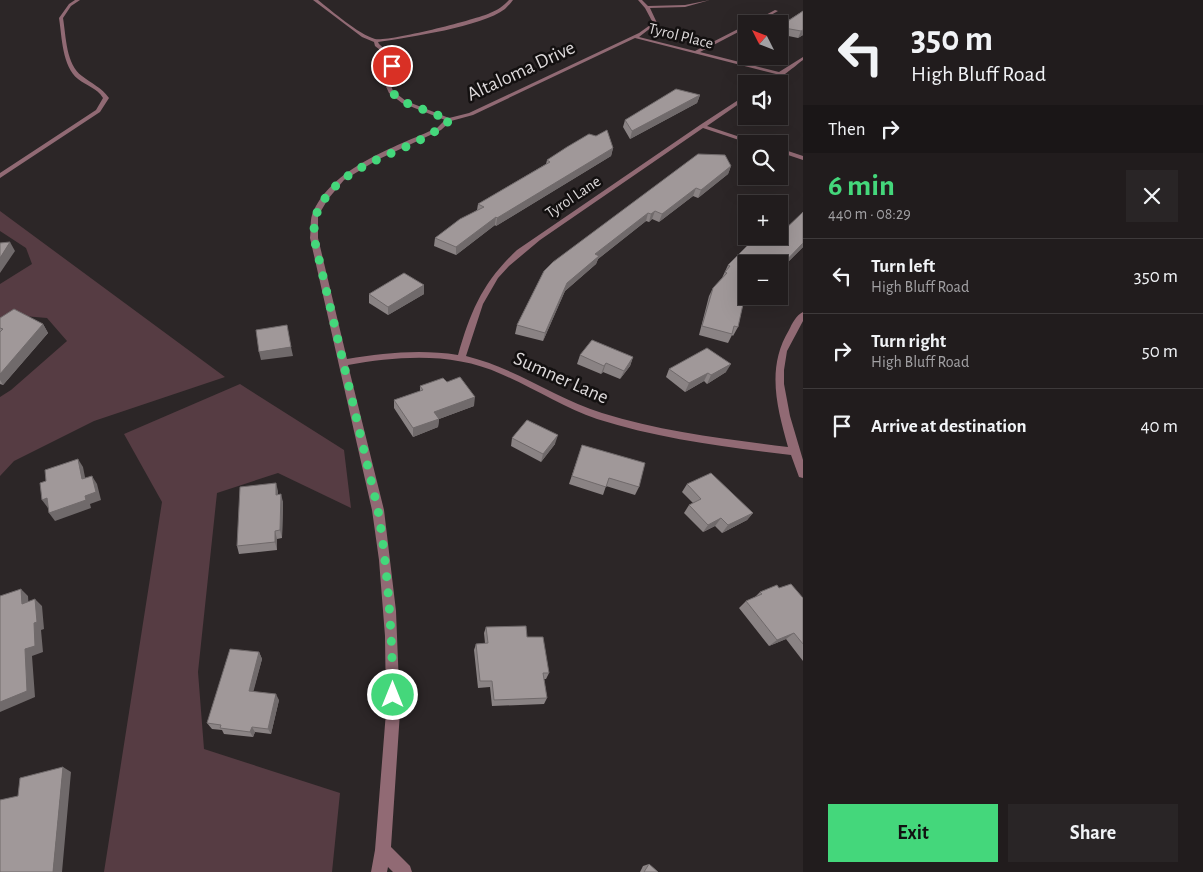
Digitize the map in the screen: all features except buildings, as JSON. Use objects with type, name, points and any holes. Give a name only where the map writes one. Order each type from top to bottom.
[{"type":"street","points":[[0,176],[98,111],[106,98],[100,88],[80,77],[72,70],[61,18],[70,5],[78,0]]},
{"type":"street","points":[[315,0],[364,36],[376,41],[451,28],[500,10],[510,4],[511,0]]},
{"type":"street","points":[[644,4],[680,7],[708,0]]},
{"type":"street","name":"Altaloma Drive","points":[[379,872],[383,850],[393,714],[392,638],[384,551],[378,510],[314,238],[315,216],[325,198],[342,179],[375,160],[439,129],[450,120],[471,114],[635,38],[655,23],[644,4]]},
{"type":"street","points":[[768,15],[776,11]]},
{"type":"street","points":[[696,52],[738,30]]},
{"type":"street","name":"Tyrol Place","points":[[635,38],[780,74]]},
{"type":"street","points":[[376,41],[377,45],[387,53],[391,61],[392,66],[386,80],[391,92],[404,102],[450,120]]},
{"type":"street","points":[[780,74],[803,58]]},
{"type":"street","name":"Tyrol Lane","points":[[461,358],[479,302],[486,288],[506,262],[537,238],[738,101]]},
{"type":"street","points":[[702,126],[738,138]]},
{"type":"street","points":[[788,153],[803,158]]},
{"type":"street","points":[[803,315],[787,341],[781,357],[782,399],[794,452],[803,474]]},
{"type":"street","name":"Sumner Lane","points":[[342,363],[374,357],[416,354],[461,358],[502,370],[574,406],[630,424],[690,437],[794,452]]},
{"type":"street","points":[[383,850],[404,872]]},
{"type":"shaded area","points":[[0,211],[225,377],[94,421],[14,461],[0,476],[0,397],[11,390],[67,341],[47,318],[12,315],[0,321],[0,284],[32,264],[26,248],[0,231]]},
{"type":"shaded area","points":[[240,384],[344,450],[351,508],[278,473],[217,493],[198,672],[204,749],[340,793],[332,872],[104,872],[162,502],[124,434]]},
{"type":"route","points":[[392,66],[386,80],[391,92],[404,102],[450,120],[439,129],[375,160],[342,179],[325,198],[315,216],[314,238],[378,510],[384,551],[392,638],[393,695]]}]
